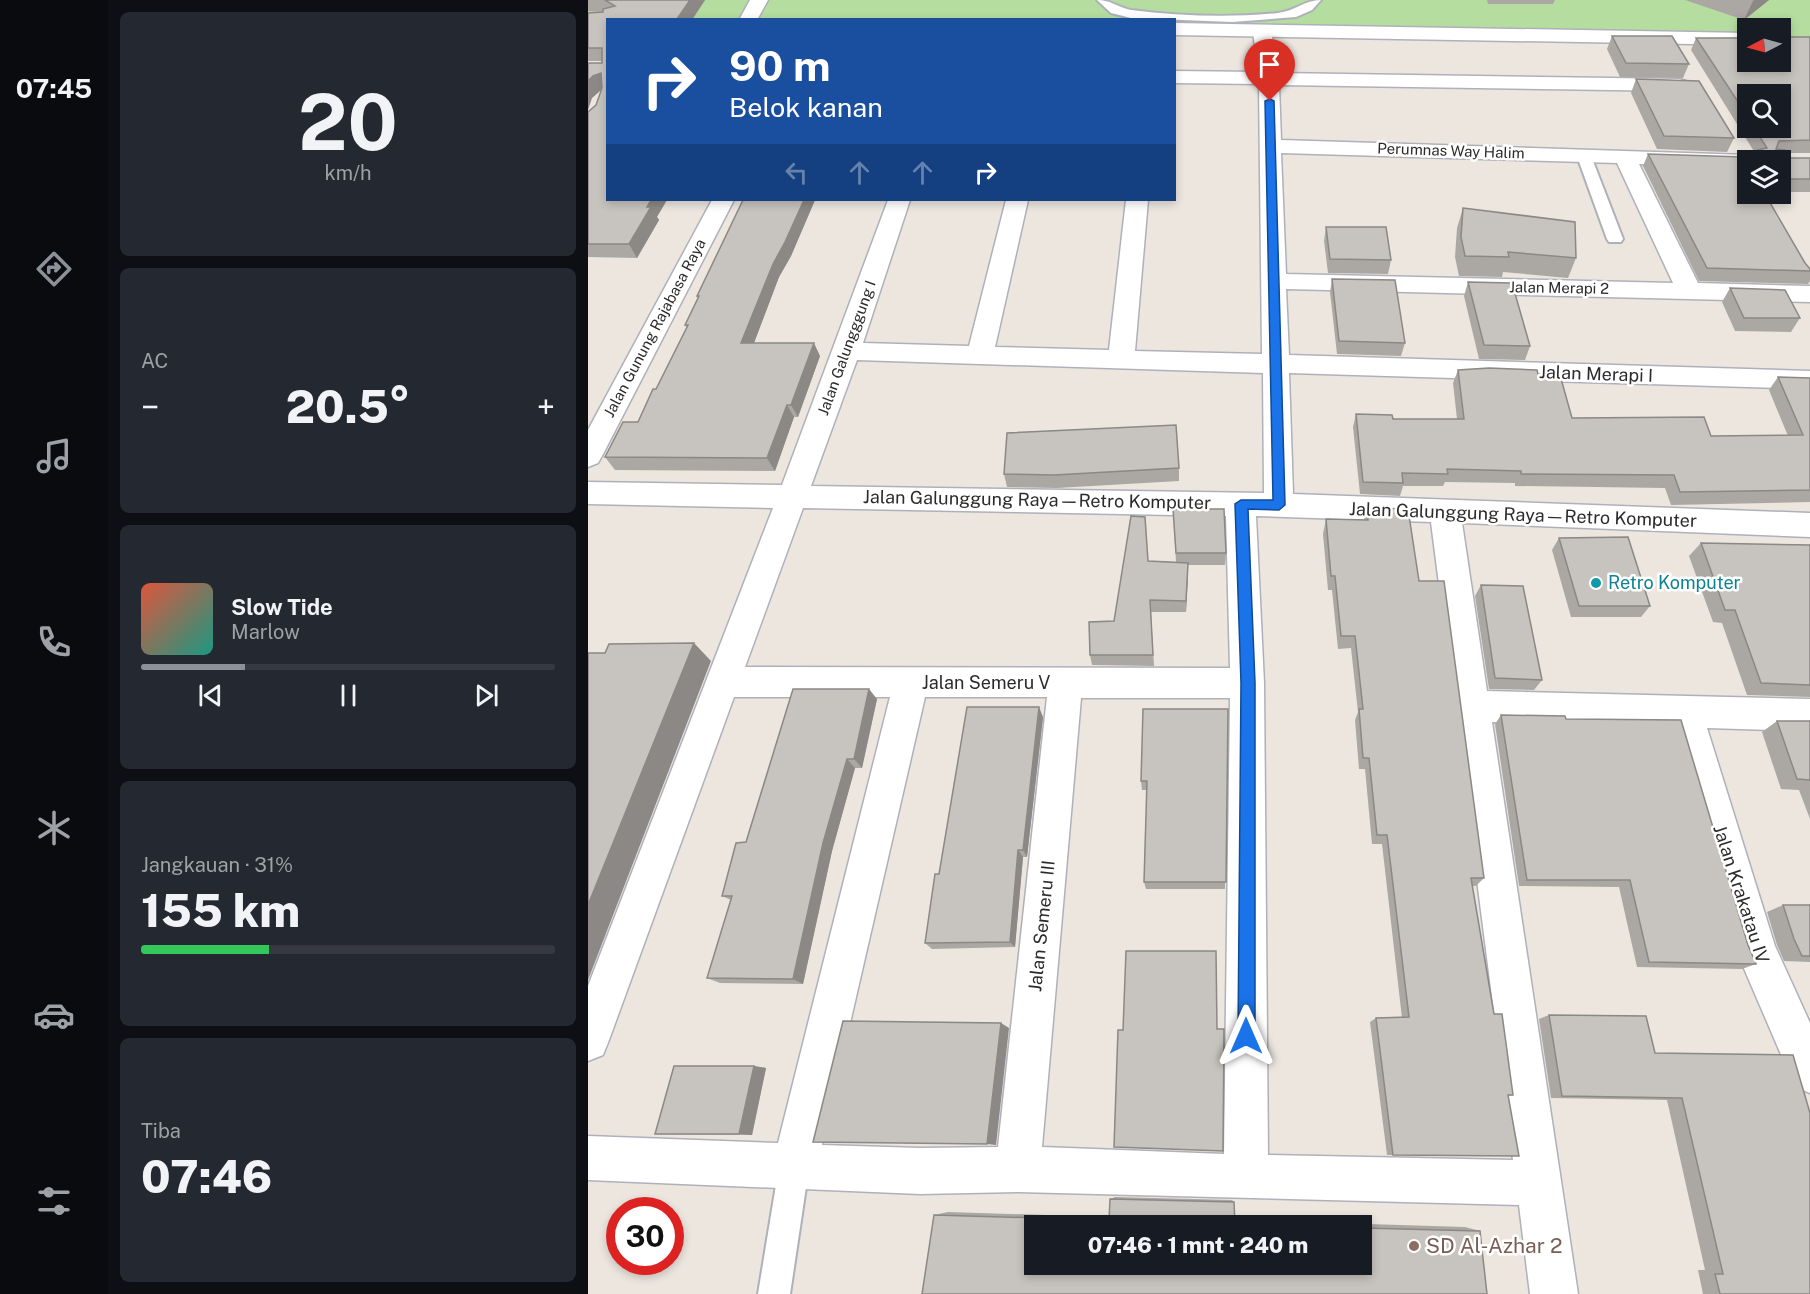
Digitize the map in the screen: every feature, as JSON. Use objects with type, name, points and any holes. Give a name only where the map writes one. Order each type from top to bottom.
[{"type":"street","points":[[749,18],[759,0]]},
{"type":"street","points":[[1176,29],[1737,39]]},
{"type":"street","points":[[1262,31],[1269,79],[1279,505]]},
{"type":"street","points":[[1176,77],[1698,86],[1671,38]]},
{"type":"street","points":[[1734,142],[1739,150]]},
{"type":"street","name":"Perumnas Way Halim","points":[[1270,146],[1737,162]]},
{"type":"street","points":[[1625,157],[1689,291]]},
{"type":"street","name":"Jalan Gunung Rajabasa Raya","points":[[588,456],[722,201]]},
{"type":"street","name":"Jalan Galungggung I","points":[[588,1040],[847,351],[899,201]]},
{"type":"street","points":[[980,354],[1017,201]]},
{"type":"street","points":[[1121,360],[1137,201]]},
{"type":"street","name":"Jalan Merapi 2","points":[[1272,281],[1810,294]]},
{"type":"street","name":"Jalan Merapi I","points":[[847,351],[1810,380]]},
{"type":"street","name":"Jalan Galunggung Raya—Retro Komputer","points":[[588,493],[1241,504],[1810,525]]},
{"type":"street","points":[[1241,504],[1248,683],[1246,1178]]},
{"type":"street","points":[[1445,513],[1470,706],[1554,1294]]},
{"type":"street","name":"Jalan Semeru V","points":[[724,682],[1248,683]]},
{"type":"street","points":[[794,1167],[911,683]]},
{"type":"street","name":"Jalan Semeru III","points":[[1018,1169],[1065,683]]},
{"type":"street","points":[[1470,706],[1810,715]]},
{"type":"street","name":"Jalan Krakatau IV","points":[[1685,712],[1756,950],[1810,1072]]},
{"type":"street","points":[[588,1158],[920,1171],[1018,1169],[1246,1178],[1538,1183]]},
{"type":"lane","points":[[1103,0],[1117,11],[1139,16],[1251,18],[1290,15],[1307,9],[1315,0]]},
{"type":"lane","points":[[1584,156],[1615,239]]},
{"type":"lane","points":[[774,1294],[794,1167]]},
{"type":"green space","points":[[588,0],[1810,0],[1810,45],[1791,45],[1791,18],[1737,18],[1737,44],[1176,29],[1176,18],[606,18],[606,20],[588,20]]},
{"type":"building","points":[[605,0],[690,0],[678,18],[606,18],[606,201],[650,201],[647,207],[651,207],[629,244],[588,244],[588,112],[596,105],[602,88],[601,73],[588,81],[588,63],[602,63],[602,48],[588,48],[588,13],[603,12],[603,9],[615,6]]},
{"type":"building","points":[[1612,36],[1672,36],[1689,64],[1626,63]]},
{"type":"building","points":[[1791,37],[1810,37],[1810,140],[1779,141],[1776,149],[1785,150],[1757,150],[1767,148],[1760,138],[1791,138],[1791,84],[1737,84],[1737,100],[1696,38],[1737,38],[1737,72],[1791,72]]},
{"type":"building","points":[[1636,79],[1699,81],[1734,138],[1664,136]]},
{"type":"building","points":[[1648,154],[1737,157],[1737,204],[1771,204],[1810,271],[1707,268]]},
{"type":"building","points":[[1791,158],[1810,158],[1810,179],[1791,179]]},
{"type":"building","points":[[743,201],[804,201],[773,264],[741,343],[814,343],[791,405],[787,405],[767,458],[605,457],[623,422],[638,422],[688,325],[685,325],[699,296],[697,296]]},
{"type":"building","points":[[1463,208],[1575,222],[1576,258],[1508,252],[1509,257],[1465,256],[1461,237]]},
{"type":"building","points":[[1326,227],[1386,227],[1391,260],[1330,259]]},
{"type":"building","points":[[1332,279],[1395,280],[1405,343],[1339,341]]},
{"type":"building","points":[[1468,282],[1512,283],[1530,346],[1484,345]]},
{"type":"building","points":[[1730,288],[1785,290],[1800,318],[1744,318]]},
{"type":"building","points":[[1489,368],[1537,370],[1538,374],[1560,375],[1572,418],[1704,417],[1711,436],[1803,435],[1778,377],[1810,378],[1810,490],[1680,492],[1674,475],[1521,474],[1521,471],[1447,469],[1448,474],[1402,473],[1403,483],[1363,482],[1356,414],[1392,415],[1393,419],[1464,419],[1458,370]]},
{"type":"building","points":[[1176,425],[1179,468],[1054,475],[1004,474],[1007,433]]},
{"type":"building","points":[[1367,508],[1408,509],[1419,581],[1444,581],[1484,878],[1471,878],[1494,1014],[1502,1014],[1513,1095],[1508,1095],[1519,1156],[1393,1155],[1376,1018],[1409,1017],[1387,835],[1377,835],[1369,758],[1363,758],[1359,709],[1363,709],[1355,636],[1341,636],[1335,576],[1331,576],[1326,519],[1368,520]]},
{"type":"building","points":[[1173,509],[1224,509],[1226,553],[1176,553]]},
{"type":"building","points":[[1131,516],[1145,517],[1148,561],[1188,563],[1186,601],[1150,600],[1153,655],[1090,655],[1089,622],[1114,621]]},
{"type":"building","name":"Retro Komputer","points":[[1628,537],[1650,606],[1579,606],[1559,538]]},
{"type":"building","points":[[1701,543],[1810,545],[1810,685],[1761,683],[1735,610],[1725,610]]},
{"type":"building","points":[[1481,585],[1523,586],[1542,680],[1495,678]]},
{"type":"building","points":[[694,643],[588,905],[588,653],[605,653],[609,644]]},
{"type":"building","points":[[793,689],[869,689],[854,759],[847,759],[823,843],[793,979],[707,978],[732,896],[722,896],[736,843],[746,842]]},
{"type":"building","points":[[967,707],[1039,707],[1023,850],[1018,850],[1010,942],[925,943],[935,874],[939,874]]},
{"type":"building","points":[[1143,709],[1228,709],[1226,882],[1144,882],[1147,781],[1141,781]]},
{"type":"building","points":[[1501,715],[1565,716],[1566,719],[1681,720],[1748,945],[1756,964],[1649,962],[1630,880],[1527,880]]},
{"type":"building","points":[[1777,721],[1810,721],[1810,780],[1797,779]]},
{"type":"building","points":[[1783,905],[1810,905],[1810,956],[1802,956]]},
{"type":"building","points":[[1126,951],[1216,951],[1217,1029],[1224,1029],[1223,1151],[1114,1147],[1118,1030],[1123,1030]]},
{"type":"building","points":[[1549,1015],[1646,1016],[1655,1053],[1793,1055],[1810,1113],[1810,1294],[1720,1294],[1715,1274],[1723,1274],[1682,1098],[1562,1096]]},
{"type":"building","points":[[843,1021],[1001,1023],[987,1144],[813,1142]]},
{"type":"building","points":[[674,1066],[754,1066],[739,1134],[655,1134]]},
{"type":"building","name":"SD Al-Azhar 2","points":[[1110,1199],[1234,1202],[1235,1215],[1109,1215]]},
{"type":"building","name":"SD Al-Azhar 2","points":[[934,1215],[1024,1218],[1024,1275],[1372,1275],[1372,1228],[1480,1231],[1487,1294],[922,1294]]},
{"type":"place","name":"Retro Komputer","points":[[1596,583]]},
{"type":"place","name":"SD Al-Azhar 2","points":[[1414,1246]]},
{"type":"route","points":[[1246,1036],[1248,683],[1241,504],[1279,505],[1272,281],[1270,101]]}]
